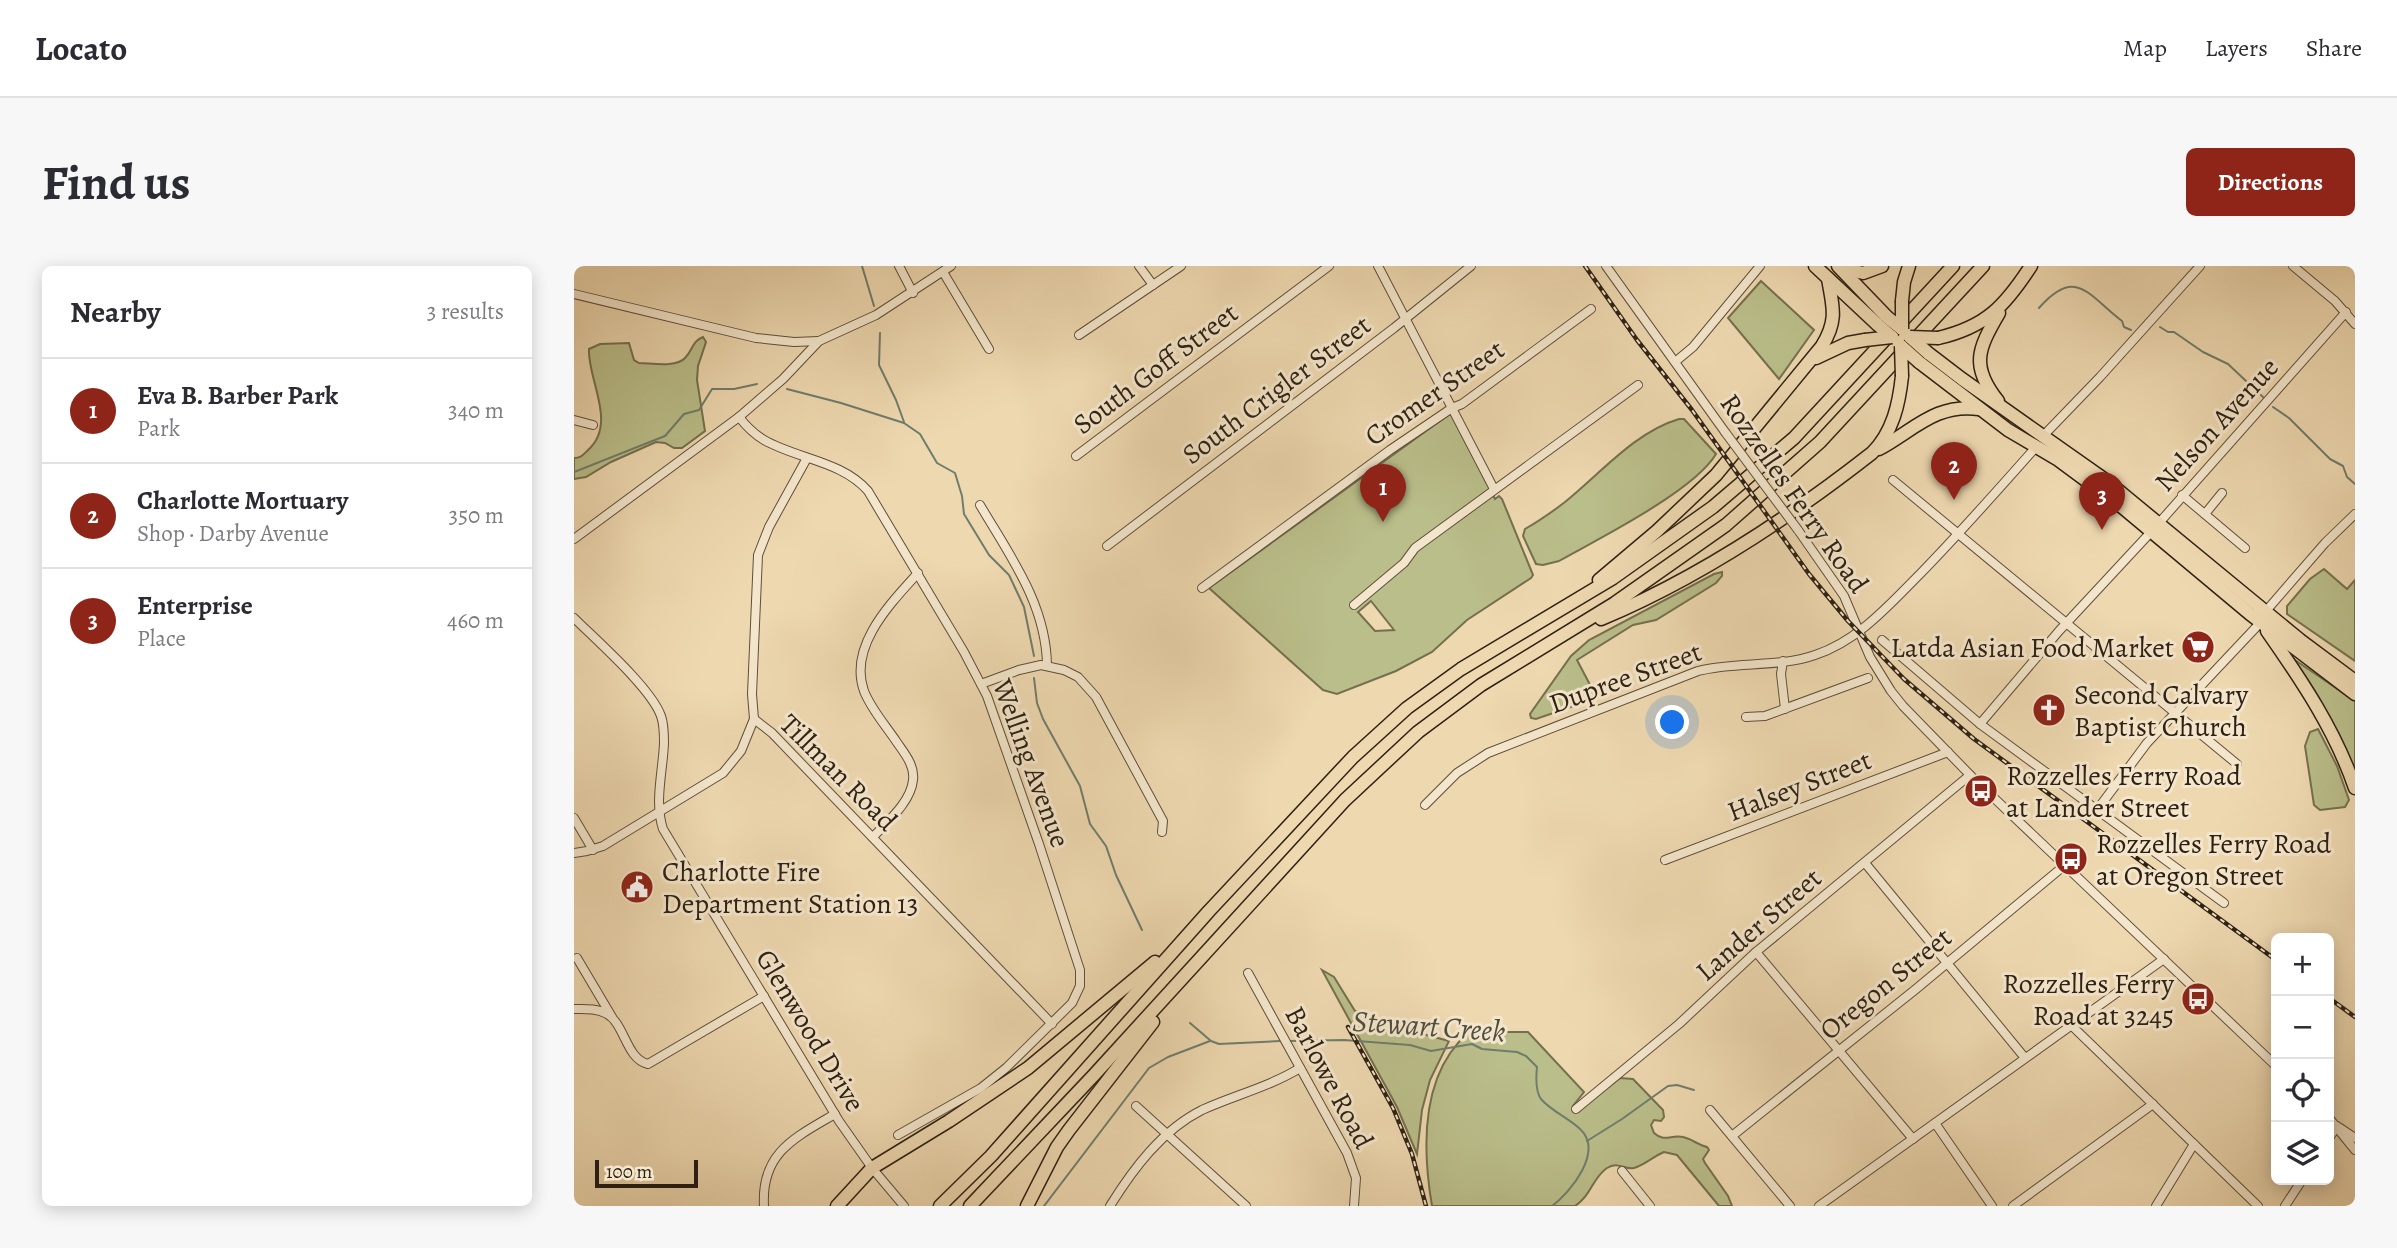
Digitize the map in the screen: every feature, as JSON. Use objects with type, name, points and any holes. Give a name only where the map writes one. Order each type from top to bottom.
[{"type":"highway","points":[[1815,266],[1883,321],[1982,410],[2155,528]]},
{"type":"highway","points":[[1838,267],[1863,273],[1882,266]]},
{"type":"highway","points":[[1872,453],[1890,429],[1897,408],[1902,376],[1902,301],[1909,266]]},
{"type":"highway","points":[[940,1206],[991,1156],[1336,772],[1407,708],[1479,657],[1578,600],[1675,536],[1780,452],[1953,266]]},
{"type":"highway","points":[[970,1206],[1345,800],[1386,760],[1428,724],[1501,671],[1574,629],[1705,541],[1791,470],[1861,399],[1983,266]]},
{"type":"highway","points":[[2003,408],[1983,377],[1979,358],[1986,335],[2031,266]]},
{"type":"highway","points":[[1838,267],[1883,321]]},
{"type":"highway","points":[[1578,600],[1716,475],[1808,363],[1829,335],[1833,322],[1834,307],[1828,279]]},
{"type":"highway","points":[[1808,363],[1831,350],[1865,341],[1901,337],[1941,338],[1974,327],[2006,301]]},
{"type":"highway","points":[[1924,358],[2044,435],[2108,482],[2155,528],[2355,694]]},
{"type":"highway","points":[[1574,629],[1647,598],[1718,560],[1821,491],[1872,453],[1939,412],[1959,408],[1982,410]]},
{"type":"highway","points":[[2263,616],[2355,681]]},
{"type":"highway","points":[[2263,616],[2320,709],[2355,788]]},
{"type":"highway","points":[[837,1206],[872,1168],[959,1115],[1028,1068],[1187,935]]},
{"type":"highway","points":[[1027,1206],[1069,1130],[1157,1016],[1181,979]]},
{"type":"street","points":[[899,266],[913,293]]},
{"type":"street","points":[[1139,266],[1153,285]]},
{"type":"street","points":[[1079,335],[1181,266]]},
{"type":"street","name":"South Goff Street","points":[[1076,456],[1329,266]]},
{"type":"street","points":[[1378,266],[1494,489]]},
{"type":"street","name":"South Crigler Street","points":[[1107,546],[1471,266]]},
{"type":"street","name":"Rozzelles Ferry Road","points":[[1606,266],[1844,596],[1858,632],[1891,691],[1970,775],[2271,1061]]},
{"type":"street","points":[[1675,362],[1693,347],[1760,266]]},
{"type":"street","points":[[2044,435],[2200,266]]},
{"type":"street","points":[[2293,266],[2347,312],[2355,324]]},
{"type":"street","points":[[574,539],[739,417],[783,379],[819,341],[876,315],[947,269],[989,349]]},
{"type":"street","points":[[574,294],[757,338],[794,342],[819,341]]},
{"type":"street","name":"Cromer Street","points":[[1202,588],[1390,450],[1462,404],[1591,309]]},
{"type":"street","name":"Nelson Avenue","points":[[1980,724],[2065,624],[2155,528],[2347,312]]},
{"type":"street","points":[[1354,605],[1404,563],[1416,548],[1638,385]]},
{"type":"street","name":"Welling Avenue","points":[[739,417],[762,439],[841,470],[861,483],[918,573],[981,684],[996,717],[1080,970],[1078,993],[1065,1012],[992,1080],[898,1135]]},
{"type":"street","points":[[574,420],[593,425]]},
{"type":"street","name":"Dupree Street","points":[[1425,805],[1471,763],[1504,745],[1698,671],[1724,665],[1783,661],[1818,654],[1858,632],[1898,596],[1958,534],[2035,447]]},
{"type":"street","name":"Tillman Road","points":[[807,458],[768,527],[758,555],[752,694],[754,719],[772,733],[1052,1024]]},
{"type":"street","points":[[1893,480],[2237,764]]},
{"type":"street","points":[[2205,514],[2222,493]]},
{"type":"street","points":[[2182,495],[2245,548]]},
{"type":"street","points":[[980,505],[1034,598],[1045,641],[1046,665]]},
{"type":"street","points":[[2097,810],[2134,759],[2174,713],[2263,616],[2325,543],[2355,514]]},
{"type":"street","points":[[873,837],[908,796],[913,776],[908,757],[864,691],[861,676],[863,654],[883,615],[918,573]]},
{"type":"street","name":"Glenwood Drive","points":[[574,618],[645,690],[661,715],[664,740],[659,812],[668,839],[835,1114],[872,1168],[902,1204]]},
{"type":"street","points":[[1882,640],[1980,724],[2224,903]]},
{"type":"street","points":[[1783,661],[1785,709]]},
{"type":"street","points":[[981,684],[1019,670],[1046,665],[1073,674],[1096,697],[1163,821],[1162,832]]},
{"type":"street","points":[[1746,717],[1765,716],[1868,678]]},
{"type":"street","points":[[574,853],[593,850],[717,778],[733,764],[754,719]]},
{"type":"street","name":"Halsey Street","points":[[1665,860],[1948,752]]},
{"type":"street","name":"Lander Street","points":[[1576,1109],[1671,1031],[1756,953],[1970,775]]},
{"type":"street","points":[[574,818],[593,850]]},
{"type":"street","points":[[1865,863],[2025,1058]]},
{"type":"street","name":"Oregon Street","points":[[1732,1136],[2065,865]]},
{"type":"street","points":[[1756,953],[1913,1139]]},
{"type":"street","points":[[578,958],[639,1060],[650,1064],[764,996]]},
{"type":"street","points":[[1819,1206],[2164,959]]},
{"type":"street","name":"Barlowe Road","points":[[1248,973],[1353,1167],[1356,1189],[1354,1206]]},
{"type":"street","points":[[574,1009],[602,1012],[614,1020]]},
{"type":"street","points":[[2071,1025],[2258,1206]]},
{"type":"street","points":[[1110,1206],[1132,1172],[1190,1117],[1272,1084],[1300,1068]]},
{"type":"street","points":[[2013,1206],[2153,1104]]},
{"type":"street","points":[[1136,1106],[1246,1206]]},
{"type":"street","points":[[1710,1110],[1790,1206]]},
{"type":"street","points":[[764,1206],[764,1182],[773,1159],[789,1143],[835,1114]]},
{"type":"street","points":[[2333,1122],[2355,1150]]},
{"type":"street","points":[[1935,1123],[1992,1206]]},
{"type":"street","points":[[2334,1130],[2337,1126]]},
{"type":"street","points":[[2337,1126],[2355,1138]]},
{"type":"street","points":[[2156,1206],[2194,1144]]},
{"type":"street","points":[[1622,1171],[1650,1206]]},
{"type":"street","points":[[2286,1206],[2299,1185]]},
{"type":"green space","points":[[1761,281],[1814,330],[1779,379],[1728,318]]},
{"type":"green space","points":[[703,337],[706,342],[698,366],[697,380],[705,431],[682,448],[656,442],[611,462],[586,477],[574,479],[574,458],[580,457],[588,450],[597,439],[601,427],[589,349],[600,344],[629,343],[634,360],[639,363],[670,364],[685,358]]},
{"type":"green space","points":[[1451,413],[1495,499],[1499,496],[1502,499],[1533,575],[1467,620],[1432,652],[1396,671],[1337,694],[1323,690],[1209,588]],"holes":[[[1371,601],[1394,630],[1375,631],[1358,612]]]},
{"type":"green space","points":[[1679,419],[1684,419],[1716,454],[1705,468],[1667,498],[1621,527],[1559,561],[1536,564],[1523,536],[1525,529],[1565,502],[1633,443]]},
{"type":"green space","points":[[2324,569],[2347,589],[2355,580],[2355,661],[2287,614],[2287,606],[2310,579]]},
{"type":"green space","points":[[1722,572],[1716,583],[1656,620],[1633,625],[1577,660],[1597,698],[1536,719],[1531,718],[1530,714],[1571,656],[1589,640]]},
{"type":"green space","points":[[2292,658],[2355,701],[2355,776]]},
{"type":"green space","points":[[2318,729],[2337,766],[2349,800],[2345,807],[2320,810],[2314,805],[2305,746],[2310,732]]},
{"type":"green space","points":[[1322,970],[1334,977],[1355,1011],[1366,1012],[1387,1030],[1415,1032],[1449,1041],[1430,1080],[1422,1110],[1417,1154],[1397,1107]]},
{"type":"green space","points":[[1469,1032],[1528,1032],[1584,1092],[1573,1106],[1579,1110],[1620,1078],[1633,1079],[1663,1110],[1664,1117],[1661,1121],[1654,1120],[1651,1125],[1654,1133],[1665,1138],[1683,1137],[1707,1147],[1709,1150],[1703,1159],[1732,1206],[1719,1206],[1677,1155],[1664,1152],[1634,1168],[1614,1165],[1607,1168],[1575,1206],[1432,1206],[1427,1160],[1428,1113],[1441,1069],[1453,1049]]},
{"type":"waterway","name":"Stewart Creek","points":[[862,266],[874,306]]},
{"type":"waterway","points":[[2039,308],[2052,295],[2063,289],[2082,289],[2122,321],[2124,327],[2131,330]]},
{"type":"waterway","points":[[2160,327],[2174,332],[2203,352],[2228,364],[2263,397]]},
{"type":"waterway","name":"Stewart Creek","points":[[880,333],[879,365],[904,422]]},
{"type":"waterway","points":[[574,472],[665,436],[684,414],[699,410],[712,389],[734,389],[757,384]]},
{"type":"waterway","name":"Stewart Creek","points":[[787,389],[904,423],[920,434],[937,463],[955,473],[964,514],[989,555],[1009,575],[1024,607],[1034,656]]},
{"type":"waterway","points":[[2273,407],[2289,418],[2330,459],[2343,466],[2347,477],[2355,484]]},
{"type":"waterway","name":"Stewart Creek","points":[[1034,678],[1037,703],[1043,719],[1080,786],[1090,824],[1106,846],[1116,875],[1142,930]]},
{"type":"waterway","name":"Stewart Creek","points":[[1190,1023],[1211,1041],[1219,1044],[1280,1041]]},
{"type":"waterway","name":"Stewart Creek","points":[[1289,1041],[1344,1040],[1410,1045],[1431,1051],[1472,1044],[1482,1049],[1517,1052],[1526,1056],[1537,1067],[1537,1088],[1541,1099],[1580,1129],[1588,1148],[1587,1159],[1576,1181],[1552,1206]]},
{"type":"waterway","points":[[1044,1206],[1149,1068],[1168,1057],[1210,1041]]},
{"type":"waterway","points":[[1587,1141],[1668,1086],[1677,1085],[1694,1090]]},
{"type":"railway","points":[[1585,266],[1809,574],[1848,621],[1904,679],[1974,739],[2271,956]]},
{"type":"railway","points":[[2334,1002],[2355,1017]]},
{"type":"railway","points":[[1348,1027],[1393,1108],[1412,1154],[1426,1206]]},
{"type":"place","name":"Charlotte Mortuary","points":[[1954,500]]},
{"type":"place","name":"Eva B. Barber Park","points":[[1383,522]]},
{"type":"place","name":"Enterprise","points":[[2102,530]]},
{"type":"place","name":"Latda Asian Food Market","points":[[2198,647]]},
{"type":"place","name":"Second Calvary Baptist Church","points":[[2049,710]]},
{"type":"place","name":"Rozzelles Ferry Road at Lander Street","points":[[1981,791]]},
{"type":"place","name":"Rozzelles Ferry Road at Oregon Street","points":[[2071,859]]},
{"type":"place","name":"Charlotte Fire Department Station 13","points":[[637,887]]},
{"type":"place","name":"Rozzelles Ferry Road at 3245","points":[[2198,999]]}]
